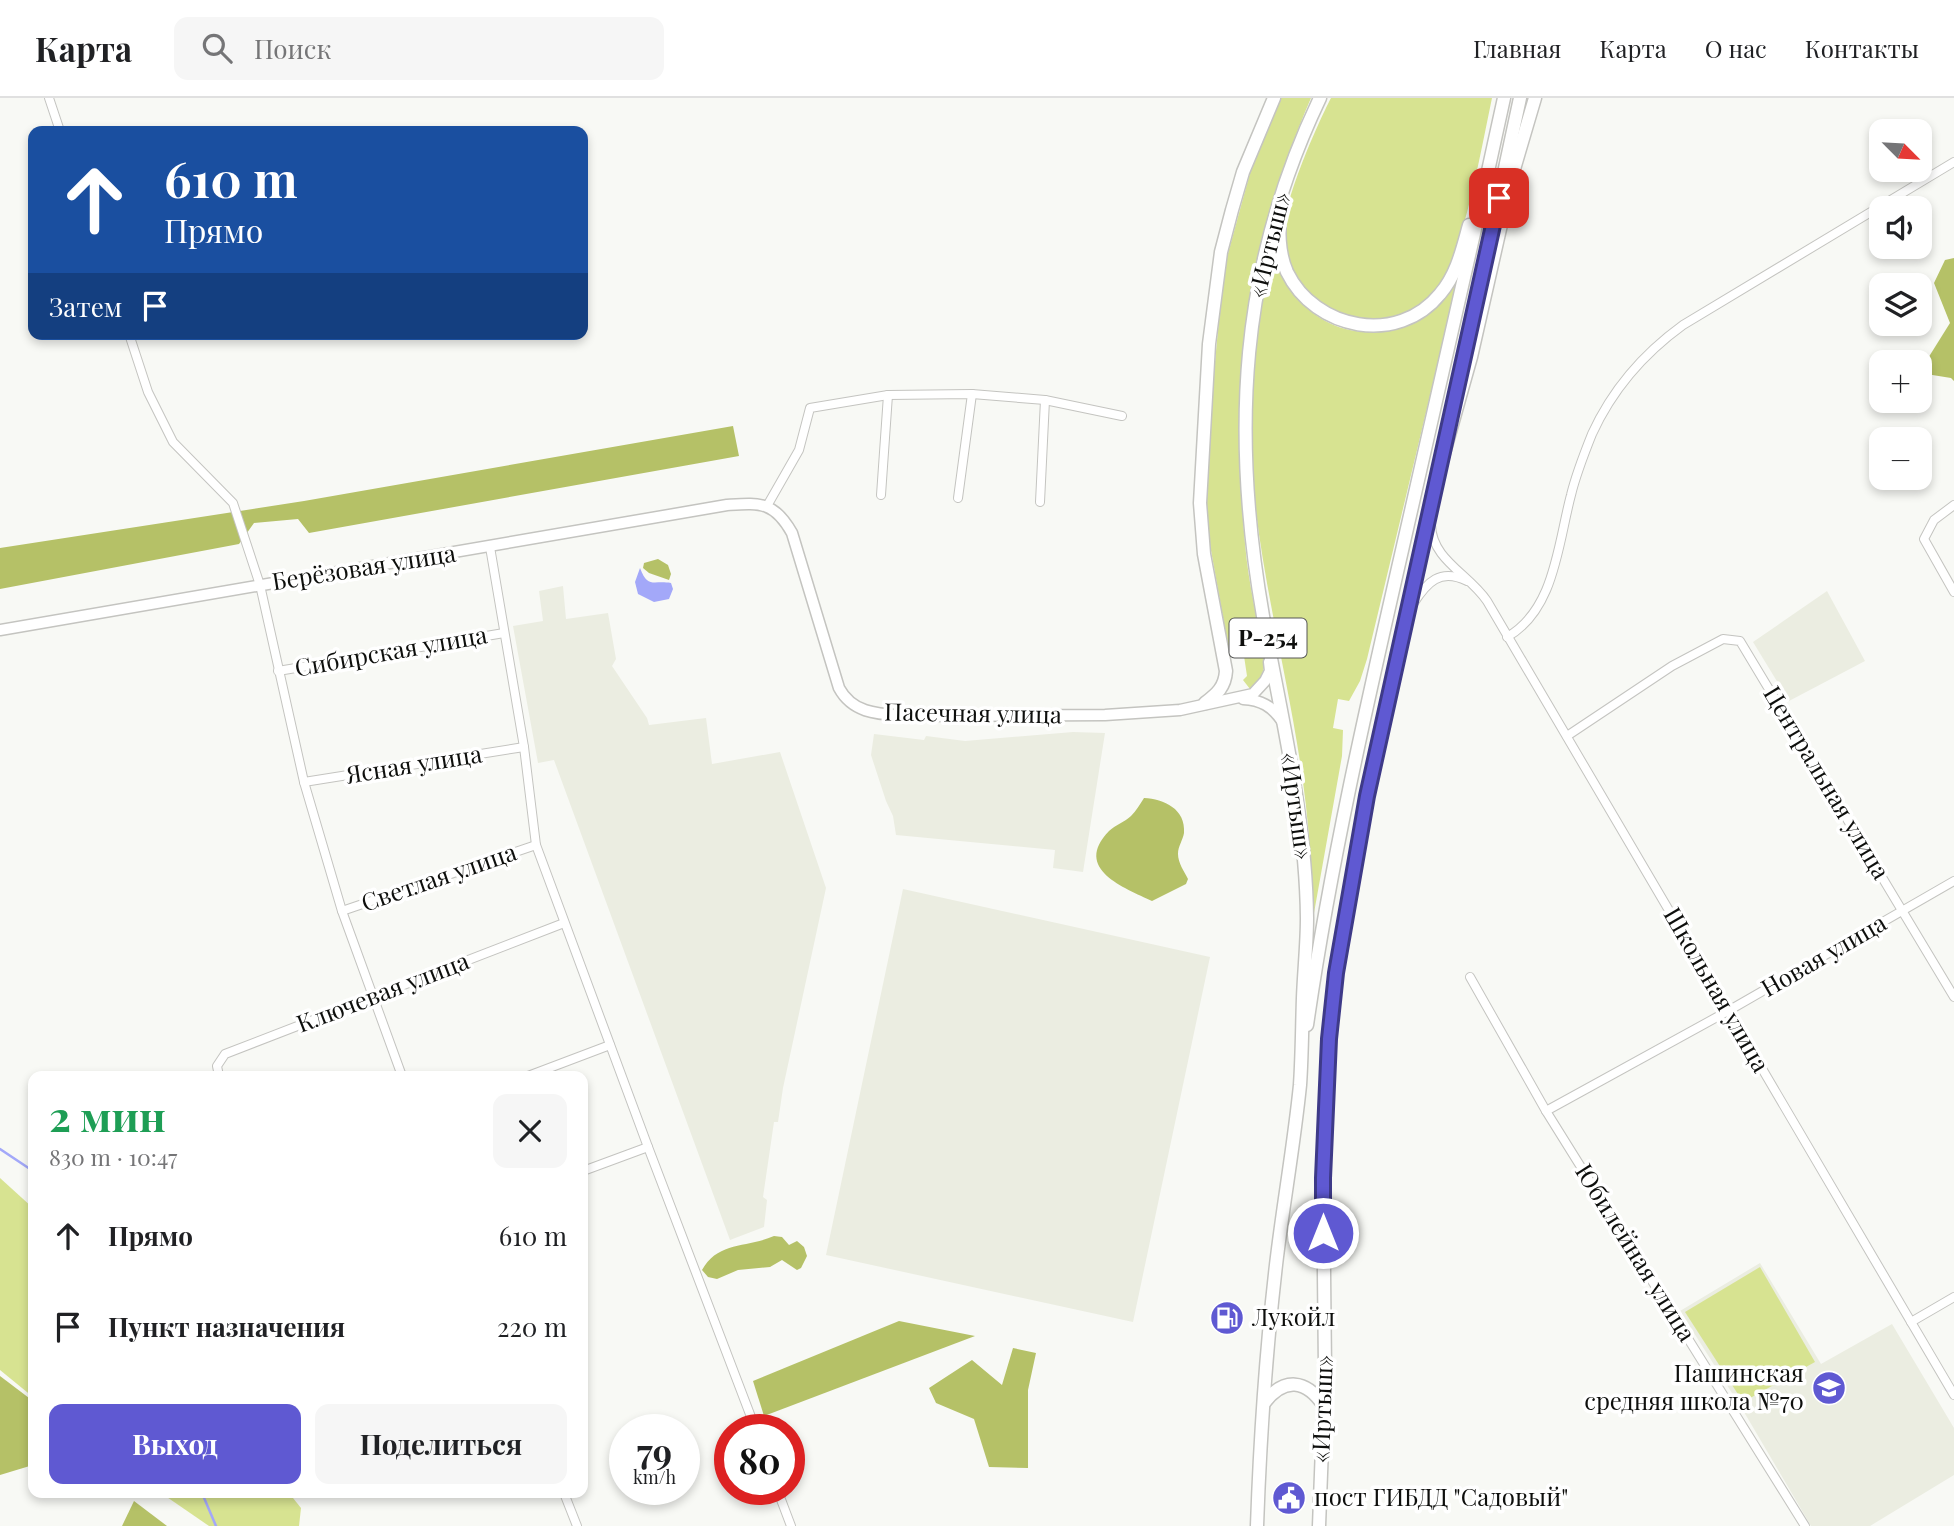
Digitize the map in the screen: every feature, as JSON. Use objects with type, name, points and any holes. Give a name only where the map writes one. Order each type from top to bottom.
[{"type":"main road","points":[[1205,703],[1222,687],[1226,671],[1204,554],[1200,503],[1201,457],[1214,296],[1240,182],[1274,98]]},
{"type":"main road","name":"«Иртыш»","points":[[1256,1526],[1263,1404],[1276,1267],[1300,1085],[1307,922],[1301,831],[1286,730],[1254,562],[1245,471],[1247,371],[1258,288],[1281,193],[1320,98]]},
{"type":"main road","points":[[1281,193],[1279,227],[1283,261],[1294,284],[1310,303],[1331,317],[1358,325],[1385,325],[1409,317],[1436,299],[1456,270],[1476,196],[1497,98]]},
{"type":"main road","points":[[1300,1085],[1315,969],[1347,790],[1469,263],[1504,98]]},
{"type":"main road","points":[[1439,471],[1520,98]]},
{"type":"main road","name":"«Иртыш»","points":[[1319,1526],[1324,1406],[1323,1178],[1329,1039],[1349,886],[1439,471],[1471,357],[1512,176],[1535,98]]},
{"type":"main road","name":"Берёзовая улица","points":[[0,629],[727,505],[767,506]]},
{"type":"main road","name":"Пасечная улица","points":[[767,506],[777,512],[792,533],[839,688],[850,705],[859,709],[877,714],[906,716],[1105,715],[1180,710],[1230,699]]},
{"type":"main road","points":[[1230,699],[1258,691],[1270,671],[1256,592],[1254,562]]},
{"type":"main road","points":[[1230,699],[1254,700],[1267,705],[1276,712],[1286,730]]},
{"type":"main road","points":[[1263,1404],[1273,1391],[1282,1386],[1300,1385],[1317,1395],[1324,1406]]},
{"type":"street","points":[[49,98],[58,126]]},
{"type":"street","points":[[1507,637],[1522,628],[1542,598],[1591,436],[1617,389],[1646,354],[1692,319],[1954,162]]},
{"type":"street","points":[[131,340],[149,392],[173,442],[233,503],[260,585],[304,782],[342,911],[400,1071]]},
{"type":"street","points":[[958,498],[972,394]]},
{"type":"street","points":[[767,506],[799,450],[810,408],[888,395],[972,394],[1045,400],[1122,416]]},
{"type":"street","points":[[881,495],[888,395]]},
{"type":"street","points":[[1040,502],[1045,400]]},
{"type":"street","points":[[1954,505],[1934,520],[1924,539],[1954,592]]},
{"type":"street","name":"Школьная улица","points":[[1431,508],[1434,544],[1438,552],[1476,586],[1954,1395]]},
{"type":"street","points":[[490,547],[524,747],[536,845],[750,1414]]},
{"type":"street","points":[[1409,610],[1422,589],[1439,578],[1458,577],[1476,586]]},
{"type":"street","name":"Сибирская улица","points":[[278,671],[504,633]]},
{"type":"street","name":"Центральная улица","points":[[1567,736],[1672,666],[1723,639],[1740,641],[1954,998]]},
{"type":"street","name":"Ясная улица","points":[[304,782],[524,747]]},
{"type":"street","name":"Светлая улица","points":[[342,911],[536,845]]},
{"type":"street","name":"Новая улица","points":[[1546,1111],[1728,1011],[1954,881]]},
{"type":"street","name":"Ключевая улица","points":[[218,1071],[217,1066],[225,1054],[564,923]]},
{"type":"street","name":"Юбилейная улица","points":[[1470,977],[1546,1111],[1805,1526]]},
{"type":"street","points":[[541,1071],[610,1045]]},
{"type":"street","points":[[588,1169],[648,1147]]},
{"type":"street","points":[[1911,1322],[1954,1297]]},
{"type":"street","points":[[566,1498],[577,1526]]},
{"type":"street","points":[[783,1505],[791,1526]]},
{"type":"shaded area","points":[[563,586],[566,619],[608,613],[616,659],[612,666],[649,725],[706,718],[712,764],[780,752],[826,888],[778,1122],[774,1122],[763,1197],[767,1200],[764,1227],[730,1240],[554,760],[538,763],[513,626],[543,621],[539,591]]},
{"type":"shaded area","points":[[1827,591],[1865,661],[1789,701],[1753,642]]},
{"type":"shaded area","points":[[1073,732],[1105,733],[1083,872],[1053,868],[1055,850],[896,835],[893,816],[871,755],[874,734],[924,740],[926,736],[965,741]]},
{"type":"shaded area","points":[[903,889],[1210,957],[1133,1322],[826,1255]]},
{"type":"shaded area","name":"Пашинская средняя школа №70","points":[[1760,1263],[1821,1364],[1892,1324],[1954,1428],[1954,1475],[1870,1526],[1811,1526],[1744,1412],[1680,1311]]},
{"type":"green space","points":[[1280,98],[1311,98],[1271,208],[1248,316],[1242,370],[1240,426],[1245,543],[1265,663],[1261,679],[1250,689],[1243,680],[1247,676],[1244,656],[1230,657],[1207,528],[1207,446],[1227,257],[1250,173]]},
{"type":"green space","points":[[1331,98],[1492,98],[1457,253],[1450,272],[1436,292],[1422,303],[1390,318],[1354,319],[1321,306],[1300,283],[1288,253],[1284,233],[1289,203],[1309,145]]},
{"type":"green space","points":[[1272,245],[1298,298],[1316,315],[1337,326],[1359,331],[1381,331],[1403,326],[1423,316],[1441,301],[1455,282],[1457,283],[1367,659],[1360,681],[1349,701],[1338,699],[1333,728],[1343,730],[1342,756],[1314,913],[1303,782],[1265,573],[1252,472],[1250,439],[1253,374],[1260,309]]},
{"type":"green space","points":[[1954,258],[1954,381],[1932,375],[1932,352],[1950,323],[1934,283],[1945,260]]},
{"type":"green space","points":[[733,426],[739,456],[309,533],[298,519],[254,523],[239,544],[0,589],[0,548],[304,501]]},
{"type":"green space","points":[[658,559],[668,565],[671,574],[669,580],[643,568],[644,563]]},
{"type":"green space","points":[[1144,798],[1172,807],[1184,825],[1178,857],[1188,879],[1186,884],[1152,901],[1106,875],[1096,856],[1099,844],[1109,831],[1131,816]]},
{"type":"green space","points":[[0,1178],[28,1203],[28,1393],[0,1370]]},
{"type":"green space","points":[[774,1236],[782,1237],[789,1245],[797,1241],[804,1247],[807,1256],[801,1268],[797,1270],[782,1260],[770,1267],[738,1270],[717,1279],[708,1277],[702,1270],[716,1254]]},
{"type":"green space","points":[[1760,1267],[1815,1362],[1743,1402],[1685,1312]]},
{"type":"green space","points":[[899,1321],[975,1336],[769,1414],[763,1414],[753,1381]]},
{"type":"green space","points":[[1013,1348],[1036,1353],[1028,1390],[1028,1468],[989,1467],[974,1419],[936,1403],[929,1388],[972,1360],[1002,1385]]},
{"type":"green space","points":[[0,1376],[28,1397],[28,1467],[0,1475]]},
{"type":"green space","points":[[168,1498],[293,1498],[301,1508],[299,1526],[209,1526]]},
{"type":"green space","points":[[134,1501],[167,1526],[122,1526]]},
{"type":"water","points":[[640,568],[649,581],[671,583],[673,589],[669,599],[654,602],[638,594],[635,582]]},
{"type":"waterway","points":[[0,1149],[28,1168]]},
{"type":"waterway","points":[[204,1498],[216,1526]]},
{"type":"place","name":"Лукойл","points":[[1227,1318]]},
{"type":"place","name":"Пашинская средняя школа №70","points":[[1829,1388]]},
{"type":"place","name":"пост ГИБДД \"Садовый\"","points":[[1289,1498]]},
{"type":"route","points":[[1323,1233],[1329,1039],[1349,886],[1499,198]]}]
